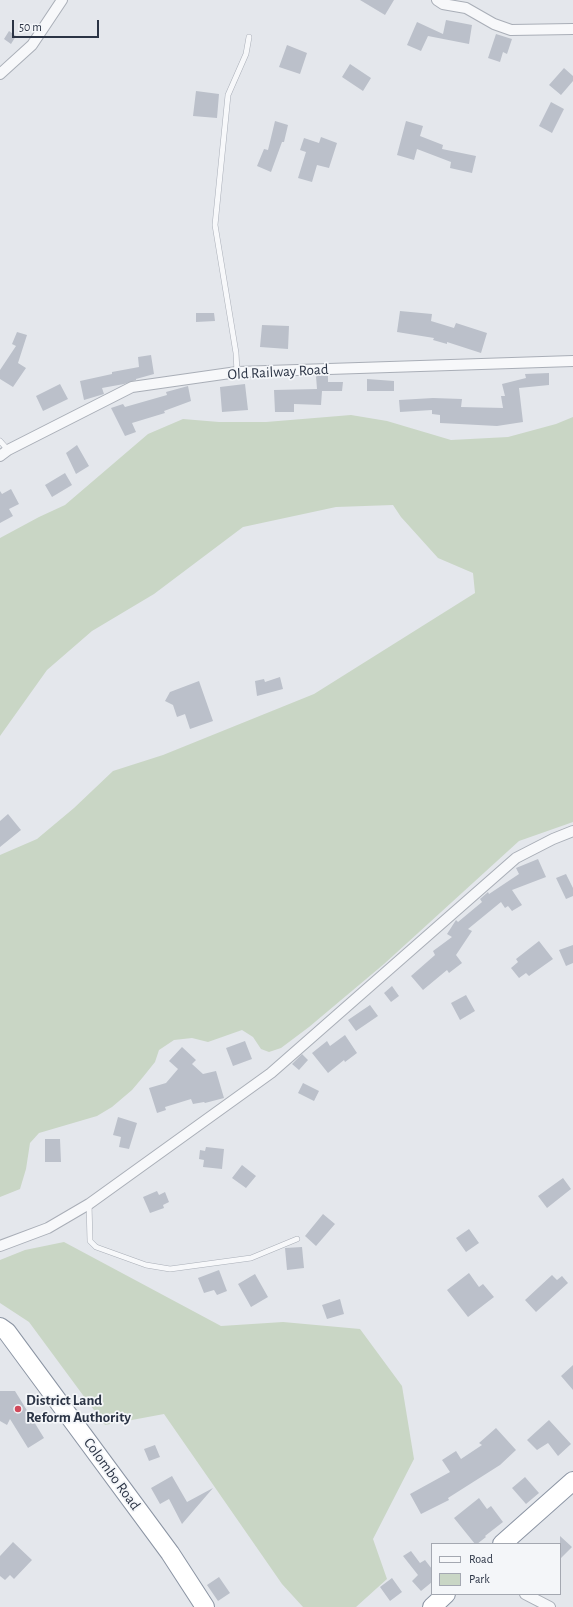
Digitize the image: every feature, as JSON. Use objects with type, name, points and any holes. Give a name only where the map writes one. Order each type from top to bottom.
[{"type":"highway","name":"Colombo Road","points":[[0,1327],[7,1332],[170,1553],[205,1607]]},
{"type":"highway","points":[[503,1543],[573,1481]]},
{"type":"highway","points":[[432,1607],[445,1595]]},
{"type":"street","points":[[0,74],[32,45],[62,0]]},
{"type":"street","points":[[436,0],[443,4],[466,8],[494,24],[512,30],[573,29]]},
{"type":"street","name":"Old Railway Road","points":[[4,453],[132,387],[237,372],[573,361]]},
{"type":"street","points":[[0,1246],[48,1228],[89,1204],[271,1073],[516,858],[553,839],[573,831]]},
{"type":"street","points":[[527,1595],[550,1607]]},
{"type":"lane","points":[[237,372],[236,353],[215,225],[228,95],[246,54],[249,37]]},
{"type":"lane","points":[[0,441],[4,453]]},
{"type":"lane","points":[[89,1204],[90,1241],[96,1247],[146,1265],[170,1269],[251,1258],[297,1239]]},
{"type":"green space","points":[[351,415],[387,421],[451,440],[508,437],[556,424],[573,417],[573,822],[519,841],[384,964],[309,1027],[281,1048],[269,1052],[261,1049],[253,1037],[242,1030],[208,1042],[192,1038],[174,1040],[159,1050],[155,1062],[143,1077],[132,1090],[112,1107],[97,1116],[39,1133],[30,1143],[26,1169],[20,1189],[0,1197],[0,855],[37,839],[74,808],[113,771],[163,755],[314,694],[475,593],[473,573],[438,558],[401,517],[393,505],[336,507],[243,527],[154,594],[92,631],[47,670],[0,736],[0,538],[65,505],[148,434],[183,419],[219,422],[266,422]]},
{"type":"green space","points":[[64,1242],[221,1326],[283,1322],[360,1329],[402,1386],[414,1459],[373,1539],[387,1579],[356,1607],[303,1607],[282,1584],[164,1414],[105,1425],[29,1322],[0,1303],[0,1260],[25,1250]]},
{"type":"building","points":[[360,0],[394,0],[385,15]]},
{"type":"building","points":[[446,20],[472,25],[469,44],[428,36],[421,51],[407,45],[417,22],[443,34]]},
{"type":"building","points":[[9,31],[16,36],[11,44],[4,39]]},
{"type":"building","points":[[496,34],[512,39],[507,54],[503,52],[500,62],[488,58]]},
{"type":"building","points":[[287,45],[307,53],[300,74],[279,67]]},
{"type":"building","points":[[350,64],[371,78],[363,91],[342,77]]},
{"type":"building","points":[[564,68],[573,76],[573,81],[561,95],[549,85]]},
{"type":"building","points":[[196,91],[219,94],[217,118],[193,116]]},
{"type":"building","points":[[551,102],[564,109],[552,133],[539,126]]},
{"type":"building","points":[[275,121],[288,125],[284,142],[282,142],[271,172],[257,166],[264,149],[268,150]]},
{"type":"building","points":[[406,121],[423,126],[420,136],[443,145],[442,149],[476,156],[472,173],[450,168],[451,162],[417,149],[414,160],[397,155]]},
{"type":"building","points":[[321,137],[337,143],[329,168],[317,165],[312,182],[298,178],[306,152],[300,150],[304,138],[319,143]]},
{"type":"building","points":[[400,311],[432,314],[431,321],[454,328],[456,323],[487,333],[481,353],[447,342],[447,344],[433,340],[434,338],[397,332]]},
{"type":"building","points":[[196,313],[214,313],[215,321],[196,322]]},
{"type":"building","points":[[262,325],[289,326],[288,349],[260,347]]},
{"type":"building","points":[[17,332],[27,335],[18,363],[26,368],[13,387],[0,379],[0,370],[16,346],[12,344]]},
{"type":"building","points":[[151,355],[154,374],[124,384],[102,388],[104,394],[84,400],[80,381],[112,374],[112,372],[139,367],[138,357]]},
{"type":"building","points":[[549,373],[549,385],[519,388],[523,422],[497,426],[440,423],[440,415],[432,414],[432,410],[400,412],[399,400],[433,398],[462,399],[461,407],[503,408],[501,396],[505,396],[502,384],[526,378],[525,374]]},
{"type":"building","points":[[316,376],[328,376],[328,382],[343,382],[342,391],[322,391],[321,405],[294,404],[294,412],[275,412],[274,390],[317,389]]},
{"type":"building","points":[[367,379],[394,381],[394,391],[367,391]]},
{"type":"building","points":[[60,384],[68,399],[43,411],[36,396]]},
{"type":"building","points":[[245,384],[248,410],[222,412],[220,387]]},
{"type":"building","points":[[188,386],[191,401],[164,411],[165,413],[132,423],[136,432],[125,436],[111,408],[123,404],[125,407],[167,395],[166,392]]},
{"type":"building","points":[[77,445],[89,466],[76,474],[66,453]]},
{"type":"building","points":[[65,473],[72,485],[52,497],[45,485]]},
{"type":"building","points":[[11,489],[19,504],[9,509],[13,516],[0,523],[0,491],[2,494]]},
{"type":"building","points":[[280,677],[283,689],[257,696],[255,681],[264,679],[265,682]]},
{"type":"building","points":[[199,681],[213,721],[190,729],[185,714],[177,717],[173,705],[165,701],[170,692]]},
{"type":"building","points":[[8,814],[21,830],[0,847],[0,821]]},
{"type":"building","points":[[538,859],[546,877],[512,890],[522,905],[512,911],[508,906],[505,908],[501,902],[468,929],[472,931],[456,955],[462,963],[449,973],[447,970],[423,990],[411,976],[435,955],[433,951],[452,937],[447,934],[456,920],[458,922],[482,902],[480,899],[488,892],[489,894],[519,874],[516,868]]},
{"type":"building","points":[[566,874],[573,888],[573,896],[566,899],[556,878]]},
{"type":"building","points":[[539,941],[553,959],[529,976],[526,973],[519,978],[511,968],[518,962],[516,959]]},
{"type":"building","points":[[573,945],[573,963],[566,966],[559,950]]},
{"type":"building","points":[[392,986],[399,996],[391,1002],[384,993]]},
{"type":"building","points":[[466,995],[475,1011],[460,1020],[451,1003]]},
{"type":"building","points":[[370,1005],[378,1016],[356,1031],[348,1020]]},
{"type":"building","points":[[345,1035],[357,1053],[345,1062],[344,1060],[328,1073],[312,1053],[327,1041],[330,1046]]},
{"type":"building","points":[[245,1041],[252,1059],[233,1066],[226,1048]]},
{"type":"building","points":[[182,1047],[196,1060],[192,1064],[203,1074],[216,1071],[224,1098],[205,1103],[193,1104],[191,1099],[165,1107],[166,1110],[157,1113],[149,1088],[166,1083],[178,1069],[169,1061]]},
{"type":"building","points":[[302,1054],[308,1060],[299,1070],[292,1064]]},
{"type":"building","points":[[303,1083],[319,1091],[314,1101],[298,1093]]},
{"type":"building","points":[[118,1117],[137,1123],[129,1149],[119,1147],[121,1137],[113,1135]]},
{"type":"building","points":[[45,1139],[60,1139],[61,1162],[45,1162]]},
{"type":"building","points":[[206,1147],[224,1149],[222,1169],[203,1167],[204,1160],[199,1159],[200,1150],[205,1151]]},
{"type":"building","points":[[242,1165],[256,1176],[246,1188],[232,1178]]},
{"type":"building","points":[[563,1178],[571,1189],[547,1208],[538,1196]]},
{"type":"building","points":[[157,1191],[159,1195],[165,1192],[169,1202],[163,1205],[164,1208],[150,1213],[143,1197]]},
{"type":"building","points":[[323,1214],[335,1224],[316,1246],[305,1236]]},
{"type":"building","points":[[469,1229],[479,1243],[466,1252],[456,1238]]},
{"type":"building","points":[[302,1247],[304,1268],[287,1270],[285,1248]]},
{"type":"building","points":[[219,1270],[227,1291],[217,1295],[214,1290],[204,1293],[198,1278]]},
{"type":"building","points":[[469,1273],[479,1287],[483,1284],[494,1297],[468,1317],[447,1290]]},
{"type":"building","points":[[255,1274],[268,1297],[251,1307],[238,1284]]},
{"type":"building","points":[[552,1275],[557,1280],[562,1276],[568,1283],[536,1312],[525,1300]]},
{"type":"building","points":[[340,1299],[344,1314],[327,1319],[322,1305]]},
{"type":"building","points":[[573,1365],[573,1390],[561,1376]]},
{"type":"building","points":[[0,1391],[15,1391],[44,1438],[28,1448],[10,1419],[7,1425],[0,1421]]},
{"type":"building","points":[[549,1420],[571,1444],[558,1456],[548,1443],[537,1450],[527,1440]]},
{"type":"building","points":[[496,1428],[516,1450],[500,1465],[448,1498],[449,1500],[421,1514],[410,1494],[450,1472],[442,1460],[456,1451],[461,1459],[482,1445],[479,1443]]},
{"type":"building","points":[[155,1445],[160,1457],[149,1461],[144,1449]]},
{"type":"building","points":[[172,1476],[187,1502],[213,1488],[182,1524],[169,1499],[160,1504],[151,1488]]},
{"type":"building","points":[[525,1477],[539,1493],[526,1504],[512,1488]]},
{"type":"building","points":[[479,1498],[487,1509],[491,1506],[503,1522],[478,1543],[474,1543],[454,1518]]},
{"type":"building","points":[[560,1536],[572,1547],[561,1558],[561,1543]]},
{"type":"building","points":[[13,1542],[32,1560],[14,1579],[10,1575],[5,1580],[0,1576],[0,1556]]},
{"type":"building","points":[[411,1551],[420,1563],[425,1560],[431,1568],[431,1583],[421,1591],[412,1581],[418,1575],[403,1556]]},
{"type":"building","points":[[219,1577],[230,1593],[218,1601],[207,1585]]},
{"type":"building","points":[[392,1578],[402,1592],[390,1601],[380,1587]]},
{"type":"place","name":"District Land Reform Authority","points":[[18,1409]]}]
